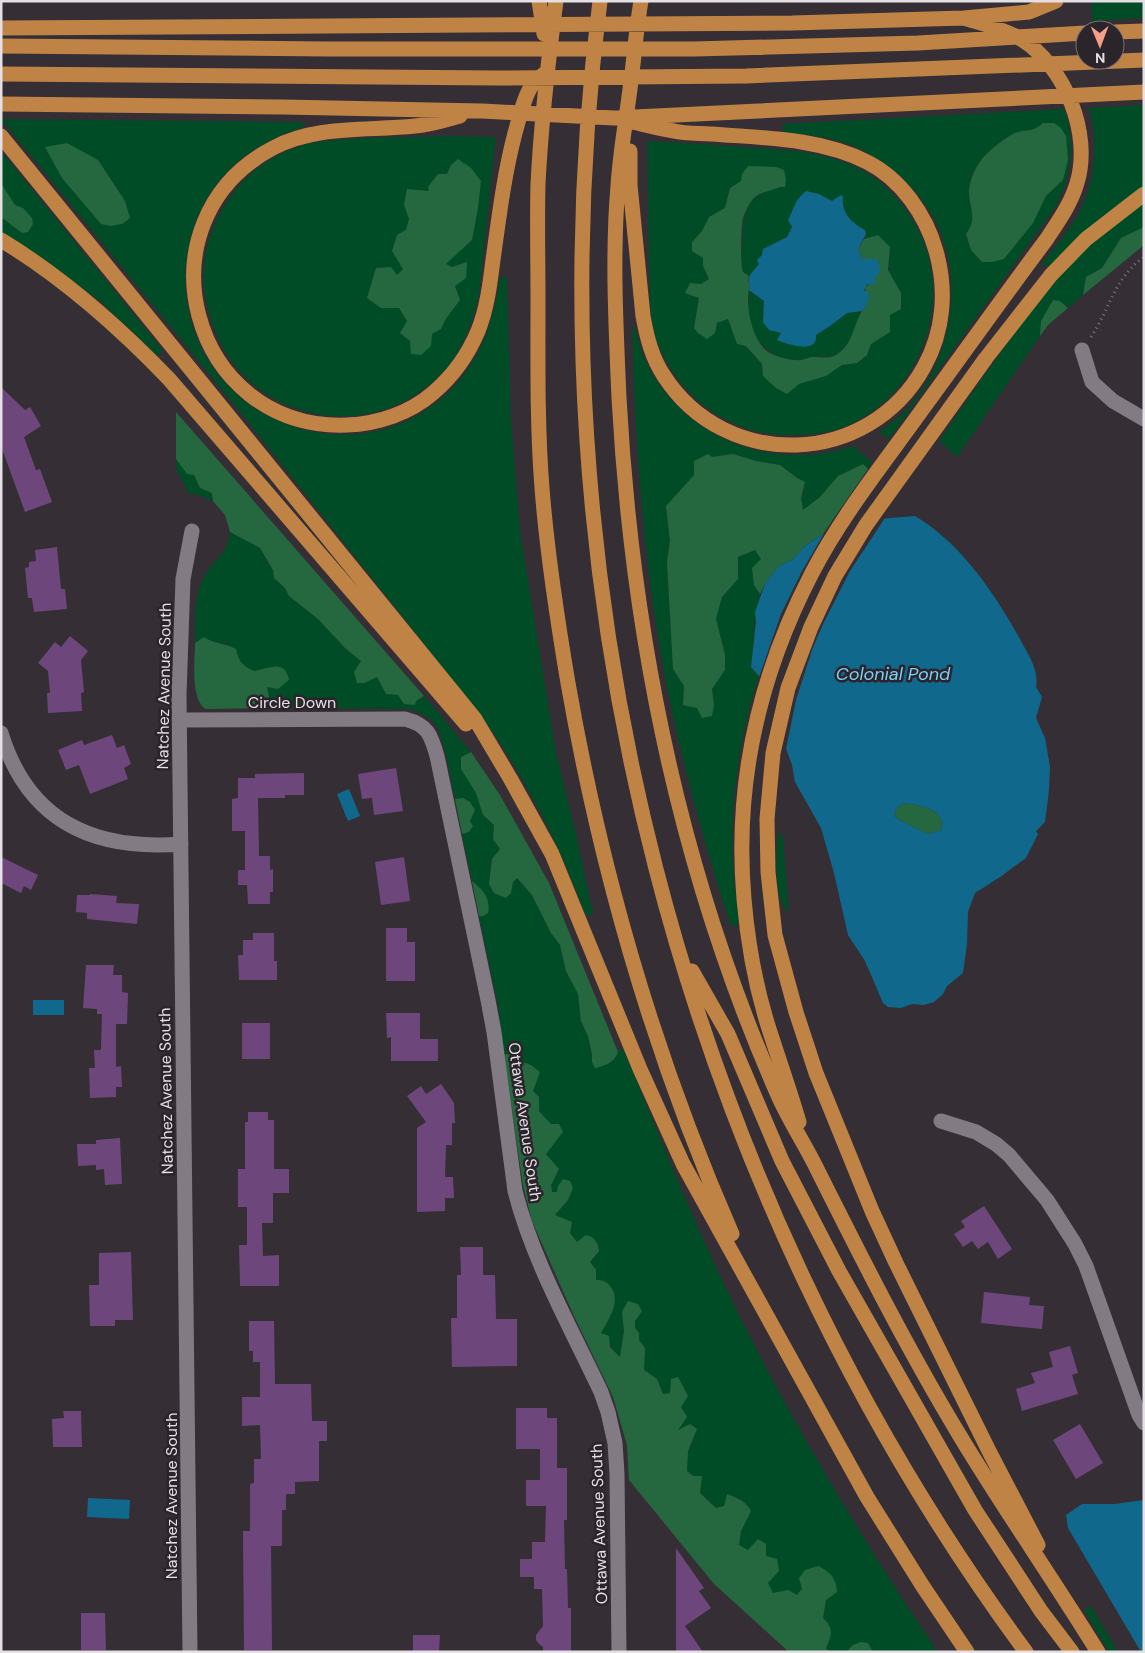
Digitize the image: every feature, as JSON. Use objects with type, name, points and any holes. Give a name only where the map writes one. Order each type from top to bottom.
[{"type":"highway","points":[[482,111],[418,126],[314,133],[292,139],[273,148],[257,157],[239,172],[215,202],[206,218],[196,254],[194,288],[201,327],[217,358],[243,388],[281,414],[311,422],[338,426],[356,425],[388,418],[417,404],[431,395],[457,369],[478,330],[489,291],[503,186],[511,146],[531,86],[547,66],[539,1]]},
{"type":"highway","points":[[556,1],[547,66],[538,186],[539,446],[548,543],[562,649],[589,790],[616,902],[664,1058],[685,1119],[749,1274],[831,1435],[922,1585],[967,1652]]},
{"type":"highway","points":[[600,1],[590,89],[581,253],[586,431],[602,598],[622,720],[658,875],[697,1008],[739,1127],[779,1223],[820,1313],[891,1446],[979,1585],[1026,1652]]},
{"type":"highway","points":[[641,1],[631,84],[616,300],[622,440],[634,568],[655,700],[677,801],[694,864],[719,944],[746,1018],[779,1097],[807,1148],[873,1282],[960,1436],[1098,1652]]},
{"type":"highway","points":[[1,28],[792,23],[964,18],[1029,12],[1056,1]]},
{"type":"highway","points":[[807,1148],[791,1093],[771,1037],[756,978],[744,900],[742,832],[744,786],[753,733],[773,663],[786,628],[827,547],[923,408],[1063,214],[1077,183],[1081,156],[1081,141],[1070,99],[1060,80],[1047,63],[1022,40],[1008,32],[964,18]]},
{"type":"highway","points":[[1125,32],[1144,31]]},
{"type":"highway","points":[[1,46],[328,49],[686,49],[918,43],[1075,34]]},
{"type":"highway","points":[[1,74],[496,78],[736,76],[916,71],[1144,60]]},
{"type":"highway","points":[[1,104],[482,111],[614,118],[1144,92]]},
{"type":"highway","points":[[614,118],[674,132],[763,138],[802,142],[832,148],[870,163],[898,184],[916,208],[933,238],[942,281],[941,318],[938,335],[932,353],[914,384],[893,408],[878,419],[846,436],[831,441],[792,445],[763,442],[730,433],[712,423],[684,401],[673,389],[651,351],[642,316],[624,185]]},
{"type":"highway","points":[[1,136],[22,159],[452,688],[475,719],[510,778],[555,863],[640,1069],[683,1164],[785,1346]]},
{"type":"highway","points":[[1062,1593],[896,1263],[872,1211],[816,1073],[796,1012],[775,935],[768,872],[767,832],[773,754],[788,688],[811,627],[835,576],[862,531],[941,420],[1051,274],[1086,239],[1144,194]]},
{"type":"highway","points":[[1,240],[44,268],[86,300],[123,333],[169,380],[460,716],[510,778]]},
{"type":"highway","points":[[678,947],[728,1034],[762,1115],[808,1214],[839,1271],[975,1510],[1025,1589],[1072,1652]]},
{"type":"street","points":[[1082,350],[1092,382],[1113,401],[1144,419]]},
{"type":"street","name":"Natchez Avenue South","points":[[190,1652],[179,720],[183,579],[192,531]]},
{"type":"street","name":"Circle Down","points":[[179,720],[405,719]]},
{"type":"street","name":"Ottawa Avenue South","points":[[405,719],[416,722],[428,731],[437,756],[494,1032],[511,1164],[521,1216],[540,1264],[601,1392],[613,1435],[617,1474],[619,1652]]},
{"type":"street","points":[[1,732],[22,779],[32,793],[44,806],[72,827],[101,839],[130,845],[181,844]]},
{"type":"street","points":[[941,1121],[976,1132],[996,1144],[1009,1155],[1047,1200],[1066,1229],[1086,1266],[1138,1415],[1144,1423]]},
{"type":"path","points":[[1082,350],[1097,328],[1127,270],[1144,258]]},
{"type":"green space","points":[[1091,1],[1144,1],[1144,18],[1092,20]]},
{"type":"green space","points":[[1144,105],[1144,186],[1119,204],[1051,266],[1041,265],[1076,218],[1089,186],[1094,160],[1094,134],[1089,108]]},
{"type":"green space","points":[[1064,109],[1070,134],[1071,157],[1067,180],[1058,203],[889,439],[879,432],[903,413],[925,385],[937,362],[945,338],[952,286],[949,260],[942,235],[917,193],[883,163],[864,151],[845,143],[804,134],[783,132],[783,124]],"holes":[[[1043,123],[1054,189],[1046,196],[1033,223],[992,262],[982,262],[971,250],[966,235],[971,227],[973,212],[969,192],[971,177],[982,158],[1015,133],[1034,130]]]},
{"type":"green space","points":[[1,119],[303,122],[303,127],[267,142],[250,152],[236,163],[211,191],[191,237],[186,259],[185,281],[189,313],[205,356],[232,390],[266,415],[305,430],[347,435],[388,428],[427,409],[461,378],[469,367],[487,331],[495,305],[500,278],[507,277],[511,418],[520,531],[556,752],[593,914],[586,916],[565,864],[541,813],[513,764],[482,717],[245,418]]},
{"type":"green space","points":[[1043,123],[1054,123],[1061,128],[1066,136],[1068,160],[1063,180],[1046,196],[1033,223],[1004,259],[982,262],[971,250],[966,234],[972,223],[969,191],[973,174],[985,156],[1002,141],[1015,133],[1032,130]]},
{"type":"green space","points":[[496,137],[479,295],[466,337],[449,365],[413,396],[380,411],[346,416],[312,413],[280,402],[252,383],[228,357],[212,323],[205,297],[203,273],[204,261],[215,224],[236,189],[267,161],[279,154],[309,144],[362,138]],"holes":[[[451,165],[481,181],[472,240],[445,264],[452,267],[466,262],[455,286],[460,300],[445,320],[441,329],[410,341],[400,333],[407,321],[399,308],[381,307],[367,298],[375,273],[397,275],[404,269],[398,262],[410,219],[404,205],[425,193],[443,179]]]},
{"type":"green space","points":[[647,141],[805,152],[849,164],[872,177],[893,194],[916,226],[930,264],[933,292],[931,319],[923,345],[911,369],[895,391],[875,410],[839,429],[812,434],[776,435],[754,431],[714,413],[696,399],[681,383],[668,365],[658,344],[651,314]],"holes":[[[742,181],[764,193],[751,202],[745,214],[741,258],[743,272],[749,276],[759,264],[763,249],[787,236],[792,226],[794,211],[822,196],[832,201],[843,197],[844,207],[848,216],[855,224],[864,229],[866,234],[864,239],[870,238],[890,247],[888,270],[901,293],[890,315],[890,332],[871,344],[867,355],[857,363],[842,365],[826,376],[799,384],[763,376],[762,364],[746,346],[737,344],[728,319],[694,328],[701,284],[709,279],[703,266],[703,258],[692,242],[702,231],[709,217],[725,208],[730,188]]]},
{"type":"green space","points":[[67,143],[98,160],[125,201],[130,218],[122,224],[111,226],[101,224],[62,178],[45,147]]},
{"type":"green space","points":[[1,151],[163,351],[158,356],[100,301],[40,257],[1,232],[1,217],[22,233],[33,224],[23,208],[15,205],[2,187]]},
{"type":"green space","points":[[458,159],[471,168],[481,181],[472,240],[446,264],[452,267],[467,262],[466,278],[455,286],[460,300],[445,320],[441,329],[432,334],[431,346],[421,355],[411,354],[410,341],[400,333],[407,321],[399,308],[381,308],[367,298],[376,268],[391,267],[397,275],[403,269],[392,251],[397,235],[406,230],[409,219],[404,205],[407,189],[429,191],[428,187],[438,174],[447,174],[451,165]]},
{"type":"green space","points":[[748,166],[776,167],[784,170],[786,180],[785,187],[764,192],[753,199],[746,210],[742,223],[741,261],[743,272],[749,276],[749,313],[759,342],[765,349],[779,357],[791,360],[830,357],[842,350],[851,338],[859,317],[867,305],[865,287],[877,274],[862,259],[858,249],[864,239],[878,235],[890,247],[888,270],[901,293],[901,309],[890,315],[890,332],[871,344],[867,355],[857,363],[842,365],[826,376],[799,384],[787,394],[776,388],[763,376],[762,364],[746,346],[737,344],[728,319],[717,323],[715,333],[707,339],[698,333],[694,328],[699,298],[685,293],[690,283],[701,284],[709,279],[703,266],[703,258],[692,251],[692,242],[702,231],[709,217],[725,208],[730,188],[741,181],[742,174]]},
{"type":"green space","points":[[1,183],[15,205],[23,208],[32,218],[33,224],[28,232],[22,233],[1,217]]},
{"type":"green space","points":[[1144,203],[1144,227],[1121,238],[1102,268],[1086,277],[1083,295],[1068,308],[1060,301],[1041,321],[1040,336],[957,457],[939,441],[1009,341],[1046,293],[1087,248]]},
{"type":"green space","points":[[1144,227],[1144,245],[1083,295],[1086,277],[1102,268],[1121,238]]},
{"type":"green space","points":[[749,290],[764,301],[763,321],[770,330],[781,333],[777,340],[798,346],[847,313],[862,311],[850,340],[844,349],[836,355],[791,360],[773,354],[760,343],[755,335],[749,317]]},
{"type":"green space","points":[[1053,300],[1060,301],[1068,308],[1048,325],[1040,336],[1041,321]]},
{"type":"green space","points":[[632,328],[635,328],[648,366],[668,396],[689,417],[712,433],[738,445],[766,452],[794,455],[824,453],[853,446],[872,462],[868,469],[863,464],[838,476],[820,497],[803,510],[801,498],[804,491],[797,478],[780,465],[756,461],[733,454],[712,457],[708,454],[694,461],[694,475],[666,506],[670,541],[667,562],[673,669],[684,686],[683,705],[714,705],[712,689],[725,670],[725,655],[716,619],[722,597],[738,579],[738,557],[755,550],[761,559],[754,585],[760,594],[755,621],[751,667],[759,676],[746,721],[733,813],[733,860],[739,925],[731,926],[717,883],[692,796],[671,708],[655,618],[642,512]]},
{"type":"green space","points":[[176,412],[424,696],[416,701],[415,705],[404,704],[398,695],[386,694],[377,677],[364,683],[357,683],[354,672],[361,661],[345,648],[318,619],[289,596],[285,588],[274,578],[273,570],[260,548],[230,532],[225,515],[213,501],[212,493],[200,488],[194,475],[187,474],[176,459]]},
{"type":"green space","points":[[708,454],[712,457],[733,454],[756,461],[780,465],[805,482],[801,498],[803,510],[820,497],[838,476],[863,464],[868,469],[823,534],[805,546],[793,559],[778,567],[760,594],[754,585],[752,568],[761,559],[755,550],[738,557],[738,579],[722,597],[716,619],[725,655],[725,670],[712,689],[714,705],[712,716],[702,718],[697,708],[683,705],[684,686],[673,669],[667,562],[670,541],[666,506],[694,475],[694,461]]},
{"type":"green space","points":[[176,459],[187,473],[194,475],[200,488],[212,493],[213,501],[196,494],[189,494],[176,469]]},
{"type":"green space","points":[[230,532],[260,548],[273,570],[274,578],[285,588],[289,596],[318,619],[345,648],[361,661],[364,683],[377,677],[386,694],[398,695],[416,701],[424,696],[471,752],[461,757],[461,769],[477,793],[483,815],[494,825],[493,839],[500,849],[492,859],[489,884],[511,893],[513,882],[516,878],[532,895],[551,933],[560,945],[566,971],[578,994],[581,1021],[588,1036],[592,1062],[618,1052],[617,1050],[624,1050],[705,1244],[781,1396],[856,1526],[938,1652],[873,1652],[853,1645],[846,1652],[833,1652],[826,1649],[829,1624],[823,1618],[826,1600],[802,1589],[797,1595],[788,1590],[773,1594],[768,1583],[766,1556],[748,1551],[739,1545],[741,1531],[750,1511],[724,1506],[716,1508],[700,1493],[693,1476],[687,1470],[688,1451],[697,1429],[678,1431],[670,1393],[663,1394],[657,1379],[644,1370],[645,1348],[639,1340],[635,1321],[622,1312],[624,1331],[620,1358],[601,1333],[609,1320],[590,1263],[599,1251],[577,1242],[555,1215],[568,1200],[557,1192],[552,1193],[551,1185],[559,1169],[546,1155],[551,1125],[539,1111],[539,1097],[533,1091],[531,1065],[504,1055],[498,1005],[479,916],[483,916],[479,887],[472,881],[462,834],[469,832],[470,821],[475,810],[464,798],[455,799],[439,732],[434,723],[427,717],[409,709],[265,708],[269,697],[267,687],[275,666],[255,671],[245,667],[226,643],[195,643],[198,591],[205,575],[224,551]]},
{"type":"green space","points":[[204,637],[236,649],[240,660],[250,669],[254,671],[276,666],[280,667],[287,673],[289,680],[278,689],[267,687],[269,697],[265,708],[205,709],[197,696],[194,669],[195,643]]},
{"type":"green space","points":[[471,752],[500,795],[549,883],[618,1052],[614,1059],[606,1065],[595,1068],[592,1062],[588,1036],[581,1021],[578,994],[566,971],[560,945],[551,933],[532,895],[517,878],[513,882],[511,893],[506,898],[494,893],[489,884],[492,859],[500,849],[493,839],[494,825],[483,815],[476,793],[461,769],[461,757]]},
{"type":"green space","points":[[463,798],[470,802],[475,810],[470,821],[473,826],[469,832],[462,834],[455,799]]},
{"type":"green space","points":[[903,803],[928,808],[938,814],[943,825],[941,830],[928,834],[901,821],[894,816],[896,809]]},
{"type":"green space","points":[[778,832],[783,837],[789,914],[784,907],[778,887]]},
{"type":"green space","points":[[472,881],[483,891],[487,899],[488,913],[483,916],[479,916]]},
{"type":"green space","points":[[515,1052],[523,1062],[540,1072],[533,1091],[539,1097],[539,1111],[551,1124],[559,1124],[563,1132],[546,1154],[559,1169],[551,1185],[552,1192],[557,1192],[558,1186],[563,1179],[570,1181],[573,1188],[568,1200],[555,1215],[572,1222],[570,1233],[577,1242],[586,1235],[596,1241],[599,1251],[590,1262],[596,1270],[596,1280],[605,1282],[610,1286],[615,1297],[613,1310],[601,1333],[609,1336],[610,1347],[620,1357],[624,1331],[622,1312],[628,1301],[638,1304],[642,1311],[635,1321],[635,1328],[639,1333],[639,1340],[645,1348],[644,1370],[657,1379],[663,1394],[670,1393],[671,1379],[678,1377],[688,1396],[681,1407],[687,1417],[678,1430],[690,1424],[697,1429],[688,1451],[687,1471],[693,1476],[702,1476],[700,1493],[716,1508],[724,1506],[727,1494],[747,1505],[751,1511],[741,1531],[739,1545],[748,1550],[758,1539],[766,1544],[766,1556],[777,1559],[779,1571],[768,1583],[773,1593],[788,1590],[797,1595],[802,1589],[799,1578],[805,1570],[818,1566],[832,1576],[837,1592],[826,1600],[823,1618],[831,1629],[826,1649],[833,1652],[789,1652],[714,1584],[629,1480],[627,1445],[613,1397],[574,1316],[532,1221],[523,1186],[504,1055]]},
{"type":"green space","points":[[1091,1606],[1118,1652],[1109,1652],[1084,1610]]},
{"type":"green space","points":[[861,1642],[868,1643],[873,1652],[846,1652],[853,1645]]},
{"type":"water","points":[[806,191],[819,194],[832,201],[841,195],[843,197],[844,208],[848,217],[865,230],[866,234],[858,249],[862,259],[877,259],[881,271],[874,279],[876,285],[867,284],[864,290],[869,294],[867,305],[862,311],[847,313],[816,335],[812,345],[801,346],[777,340],[781,333],[769,330],[763,322],[764,301],[749,290],[749,279],[759,264],[757,260],[762,255],[763,249],[787,237],[792,227],[788,220],[797,201]]},
{"type":"water","name":"Colonial Pond","points":[[915,516],[948,541],[976,571],[1011,623],[1035,669],[1036,687],[1042,697],[1036,718],[1045,738],[1050,767],[1045,822],[1036,831],[1038,834],[1026,858],[975,893],[968,912],[967,944],[963,973],[947,986],[943,994],[934,1002],[924,1005],[912,1004],[901,1008],[888,1007],[883,1003],[865,961],[848,935],[834,873],[821,828],[795,782],[792,765],[759,676],[751,667],[756,622],[755,612],[765,584],[778,567],[793,559],[805,546],[823,534],[866,520]],"holes":[[[903,803],[928,808],[938,814],[943,825],[941,830],[928,834],[901,821],[894,816],[896,809]]]},
{"type":"water","points":[[349,789],[360,816],[348,821],[337,794]]},
{"type":"water","points":[[33,1000],[64,1000],[64,1015],[33,1015]]},
{"type":"water","points":[[88,1498],[130,1500],[129,1519],[87,1517]]},
{"type":"water","points":[[1144,1500],[1144,1652],[1141,1652],[1068,1528],[1066,1515],[1082,1504],[1115,1504]]},
{"type":"pier","points":[[887,515],[850,571],[823,624],[812,650],[796,700],[785,754],[758,680],[781,614],[802,571],[826,530],[842,523],[865,517]]},
{"type":"building","points":[[1,387],[25,410],[30,407],[41,426],[24,437],[36,470],[40,469],[52,502],[25,512],[1,446]]},
{"type":"building","points":[[57,547],[61,589],[65,589],[67,609],[34,612],[32,598],[28,598],[25,568],[29,567],[29,562],[36,561],[35,550]]},
{"type":"building","points":[[70,636],[88,651],[81,660],[84,692],[81,693],[82,711],[48,713],[47,693],[50,693],[48,671],[38,663],[55,642],[61,647]]},
{"type":"building","points":[[112,735],[117,748],[124,745],[131,764],[124,768],[128,779],[90,794],[79,765],[66,770],[58,750],[82,740],[84,745]]},
{"type":"building","points":[[396,768],[403,811],[374,815],[372,798],[362,799],[358,774]]},
{"type":"building","points":[[304,773],[304,795],[285,795],[285,798],[258,798],[259,856],[270,856],[270,870],[273,869],[273,892],[270,892],[270,904],[248,904],[247,885],[238,885],[238,870],[245,870],[245,831],[232,831],[232,799],[238,798],[238,778],[255,778],[255,774]]},
{"type":"building","points":[[1,857],[38,875],[31,890],[24,886],[21,893],[1,883]]},
{"type":"building","points":[[404,857],[410,901],[381,905],[375,862]]},
{"type":"building","points":[[77,895],[117,896],[116,903],[139,904],[137,924],[87,919],[87,913],[76,912]]},
{"type":"building","points":[[386,928],[407,928],[407,942],[415,942],[415,981],[386,981]]},
{"type":"building","points":[[253,933],[274,933],[274,961],[277,961],[277,980],[239,980],[238,955],[243,955],[243,940],[253,940]]},
{"type":"building","points":[[86,965],[114,965],[113,975],[122,975],[122,992],[128,993],[127,1024],[116,1024],[116,1067],[121,1066],[122,1087],[116,1087],[116,1097],[90,1098],[89,1068],[95,1068],[94,1050],[101,1050],[102,1014],[97,1014],[97,1009],[83,1008]]},
{"type":"building","points":[[386,1013],[420,1013],[420,1039],[438,1039],[438,1061],[391,1061],[391,1037],[387,1038]]},
{"type":"building","points":[[242,1023],[270,1023],[270,1059],[242,1059]]},
{"type":"building","points":[[441,1084],[454,1103],[455,1123],[452,1123],[452,1145],[446,1145],[445,1177],[453,1177],[454,1198],[445,1198],[445,1211],[417,1212],[417,1128],[426,1122],[407,1096],[421,1086],[426,1094]]},
{"type":"building","points":[[248,1112],[268,1112],[268,1120],[274,1120],[274,1169],[289,1169],[289,1193],[273,1193],[273,1223],[262,1223],[263,1256],[279,1255],[279,1286],[240,1286],[239,1245],[247,1245],[247,1207],[238,1207],[238,1169],[245,1169],[245,1122],[248,1122]]},
{"type":"building","points":[[120,1138],[122,1184],[105,1185],[104,1169],[96,1170],[96,1165],[78,1166],[77,1144],[96,1144],[96,1140]]},
{"type":"building","points":[[984,1206],[1012,1249],[998,1259],[988,1242],[978,1249],[972,1241],[963,1247],[954,1234],[965,1227],[961,1221]]},
{"type":"building","points":[[460,1247],[483,1247],[483,1275],[495,1275],[496,1319],[517,1319],[517,1366],[452,1367],[451,1318],[457,1318],[457,1275],[461,1275]]},
{"type":"building","points":[[131,1252],[133,1320],[115,1320],[115,1326],[90,1326],[89,1285],[99,1285],[99,1253]]},
{"type":"building","points":[[984,1292],[1030,1297],[1029,1305],[1044,1306],[1042,1329],[981,1323]]},
{"type":"building","points":[[249,1321],[274,1321],[275,1384],[311,1384],[312,1421],[327,1421],[327,1441],[319,1441],[319,1481],[295,1482],[295,1494],[286,1494],[286,1510],[282,1510],[282,1546],[271,1546],[272,1650],[244,1650],[243,1531],[250,1531],[250,1484],[254,1483],[254,1459],[261,1459],[260,1425],[242,1426],[242,1397],[260,1397],[260,1362],[253,1362],[253,1351],[249,1351]]},
{"type":"building","points":[[1070,1346],[1078,1373],[1072,1375],[1078,1394],[1022,1411],[1016,1389],[1035,1383],[1031,1373],[1053,1367],[1049,1352]]},
{"type":"building","points":[[516,1408],[547,1408],[547,1418],[557,1418],[557,1468],[567,1468],[567,1520],[564,1520],[565,1569],[567,1569],[568,1608],[571,1608],[571,1652],[543,1652],[543,1647],[536,1640],[536,1635],[543,1626],[542,1589],[534,1589],[534,1577],[520,1577],[520,1559],[532,1559],[532,1542],[545,1542],[546,1506],[526,1506],[526,1480],[540,1480],[540,1449],[516,1449]]},
{"type":"building","points":[[63,1411],[81,1411],[82,1447],[53,1447],[52,1419],[64,1418]]},
{"type":"building","points":[[1080,1424],[1103,1463],[1076,1479],[1053,1440]]},
{"type":"building","points":[[676,1548],[704,1588],[699,1591],[711,1608],[685,1626],[703,1652],[676,1652]]},
{"type":"building","points":[[81,1613],[105,1613],[106,1650],[81,1650]]},
{"type":"building","points":[[413,1635],[440,1635],[439,1652],[413,1652]]}]
